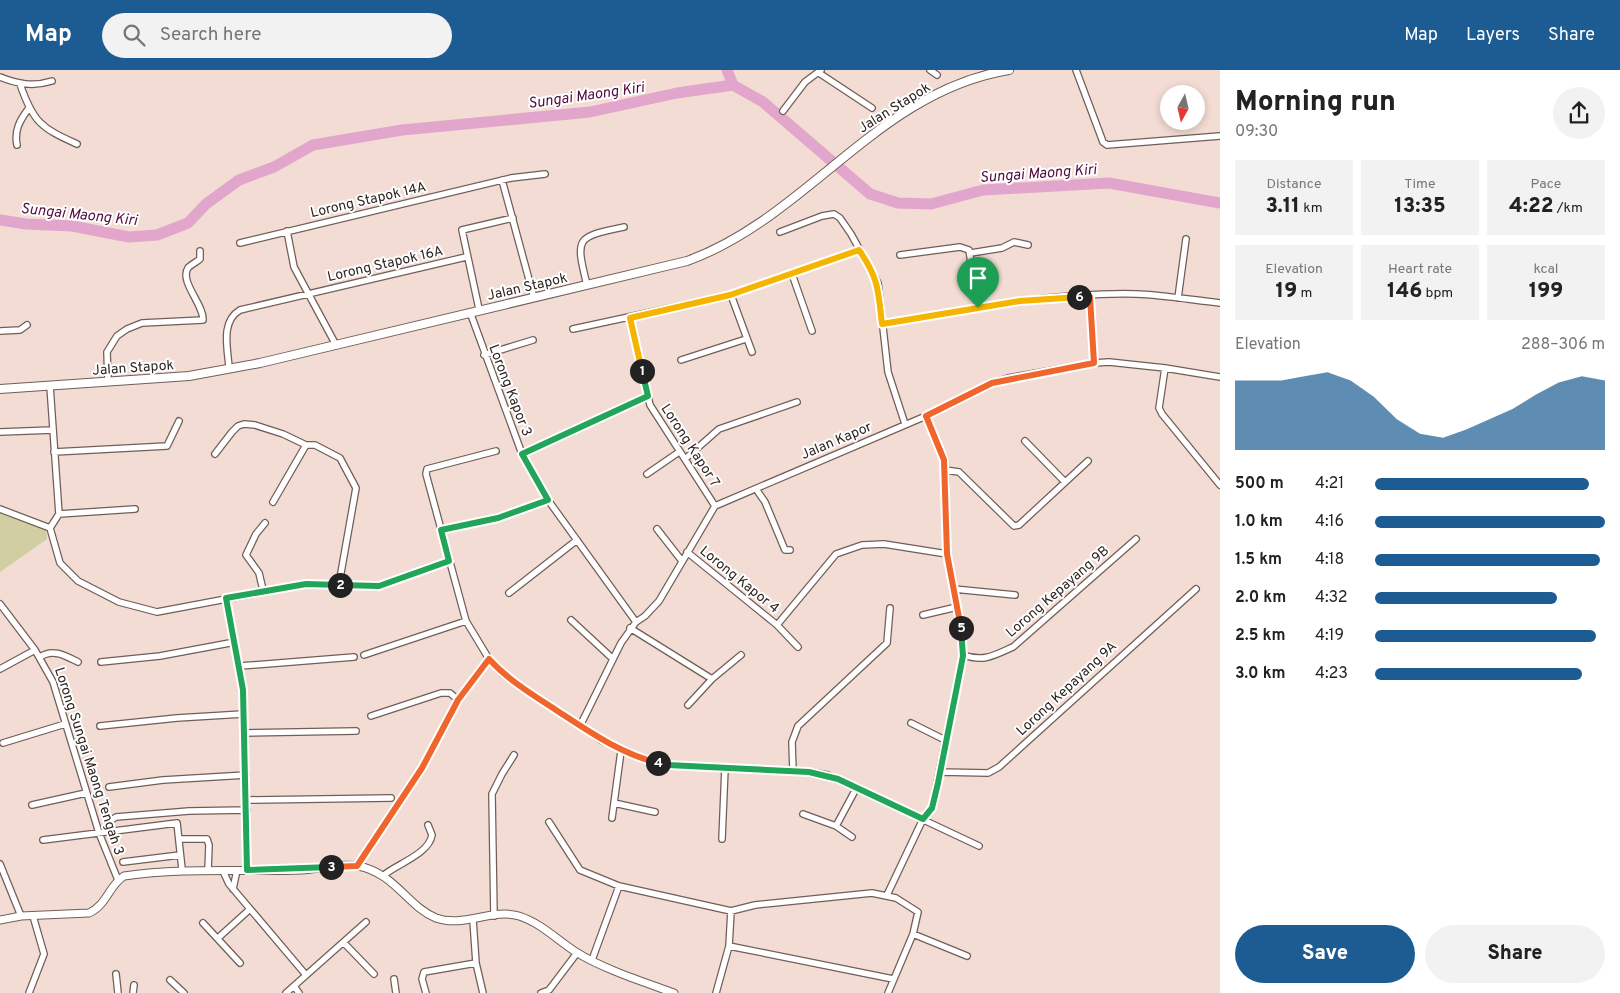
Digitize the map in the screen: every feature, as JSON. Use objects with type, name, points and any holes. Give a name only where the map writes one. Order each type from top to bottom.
[{"type":"main road","name":"Jalan Stapok","points":[[0,389],[189,376],[336,345],[479,309],[534,298],[699,256],[754,226],[859,144],[928,98],[965,82],[1009,70]]},
{"type":"street","points":[[930,70],[937,74]]},
{"type":"street","points":[[1076,70],[1103,142],[1107,145],[1220,136]]},
{"type":"street","points":[[783,111],[805,82],[820,72],[872,108]]},
{"type":"street","points":[[0,77],[20,84],[38,84],[52,80]]},
{"type":"street","points":[[20,84],[35,118],[47,129],[77,144]]},
{"type":"street","points":[[17,145],[15,136],[29,108]]},
{"type":"street","name":"Lorong Stapok 14A","points":[[240,243],[502,180],[544,174]]},
{"type":"street","points":[[502,180],[534,298]]},
{"type":"street","points":[[780,232],[822,216],[837,215],[852,234],[878,282],[888,372],[906,424]]},
{"type":"street","points":[[479,309],[466,257],[462,230],[513,218]]},
{"type":"street","points":[[587,285],[580,255],[584,240],[590,234],[624,227]]},
{"type":"street","points":[[287,231],[294,267],[310,293],[336,345]]},
{"type":"street","points":[[1178,298],[1186,239]]},
{"type":"street","points":[[971,253],[1002,248],[1014,242],[1028,246]]},
{"type":"street","points":[[900,254],[960,248],[969,250],[971,253],[978,308]]},
{"type":"street","points":[[573,329],[730,295],[859,250]]},
{"type":"street","points":[[108,381],[107,352],[117,336],[127,328],[142,323],[203,320],[202,309],[192,294],[186,273],[189,267],[200,259],[200,251]]},
{"type":"street","name":"Lorong Stapok 16A","points":[[229,368],[228,325],[233,315],[240,310],[466,257]]},
{"type":"street","points":[[792,274],[812,331]]},
{"type":"street","points":[[882,324],[1020,301],[1137,294],[1220,303]]},
{"type":"street","points":[[730,295],[752,352]]},
{"type":"street","points":[[1090,297],[1094,363]]},
{"type":"street","name":"Lorong Kapor 3","points":[[470,312],[484,355],[522,454],[548,500],[636,622]]},
{"type":"street","name":"Lorong Kapor 7","points":[[630,318],[648,396],[654,413],[715,506]]},
{"type":"street","points":[[0,332],[20,330],[26,325]]},
{"type":"street","points":[[681,360],[746,339]]},
{"type":"street","points":[[484,355],[532,340]]},
{"type":"street","name":"Jalan Kapor","points":[[715,506],[926,416],[992,383],[1094,363],[1165,368],[1220,376]]},
{"type":"street","points":[[1165,368],[1159,408],[1220,485]]},
{"type":"street","points":[[50,386],[59,514],[50,528],[60,563],[78,581],[119,602],[157,612],[263,590],[306,584],[379,586],[449,561]]},
{"type":"street","points":[[522,454],[648,396]]},
{"type":"street","points":[[685,459],[720,429],[797,402]]},
{"type":"street","points":[[888,895],[923,819],[932,808],[963,656],[957,607],[947,554],[944,460],[926,416]]},
{"type":"street","points":[[54,452],[167,446],[179,421]]},
{"type":"street","points":[[215,454],[238,426],[255,424],[306,445],[315,445],[336,455],[356,488],[339,584]]},
{"type":"street","points":[[0,432],[53,430]]},
{"type":"street","points":[[1025,440],[1065,482]]},
{"type":"street","points":[[273,502],[306,445]]},
{"type":"street","points":[[496,451],[427,469],[426,474],[466,621],[489,659],[503,674],[580,726],[621,750],[668,765],[828,775],[979,846]]},
{"type":"street","points":[[647,474],[679,452]]},
{"type":"street","points":[[945,470],[959,472],[1014,526],[1019,525],[1088,461]]},
{"type":"street","points":[[756,489],[764,502],[784,550],[790,550]]},
{"type":"street","points":[[441,530],[498,518],[548,500]]},
{"type":"street","points":[[580,726],[630,628],[659,601],[715,506]]},
{"type":"street","points":[[0,509],[50,528]]},
{"type":"street","points":[[59,514],[136,509]]},
{"type":"street","points":[[263,590],[259,573],[246,555],[256,534],[265,523]]},
{"type":"street","points":[[657,529],[682,561]]},
{"type":"street","name":"Lorong Kepayang 9B","points":[[963,656],[978,660],[994,656],[1013,647],[1136,539]]},
{"type":"street","points":[[509,592],[577,540]]},
{"type":"street","name":"Lorong Kapor 4","points":[[777,625],[836,554],[862,545],[884,544],[947,554]]},
{"type":"street","name":"Lorong Kapor 4","points":[[687,552],[777,625],[798,647]]},
{"type":"street","points":[[954,589],[1014,595]]},
{"type":"street","name":"Lorong Kepayang 9A","points":[[940,772],[988,773],[999,767],[1196,589]]},
{"type":"street","points":[[226,598],[240,666],[247,800],[247,870]]},
{"type":"street","name":"Lorong Sungai Maong Tengah 3","points":[[0,604],[40,656],[53,682],[99,833],[118,880]]},
{"type":"street","points":[[923,615],[957,607]]},
{"type":"street","points":[[793,772],[792,742],[798,726],[887,643],[890,608]]},
{"type":"street","points":[[571,620],[613,659]]},
{"type":"street","points":[[364,655],[466,621]]},
{"type":"street","points":[[630,628],[712,678]]},
{"type":"street","points":[[101,662],[160,656],[235,642]]},
{"type":"street","points":[[0,669],[35,650]]},
{"type":"street","points":[[40,656],[45,653],[54,652],[78,662]]},
{"type":"street","points":[[688,705],[712,678],[741,654]]},
{"type":"street","points":[[240,666],[354,657]]},
{"type":"street","points":[[357,866],[422,768],[458,700],[489,659]]},
{"type":"street","points":[[371,716],[441,693],[450,693],[458,700]]},
{"type":"street","points":[[100,726],[243,714]]},
{"type":"street","points":[[3,743],[65,724]]},
{"type":"street","points":[[911,724],[945,740]]},
{"type":"street","points":[[244,734],[356,731]]},
{"type":"street","points":[[612,818],[621,750]]},
{"type":"street","points":[[494,916],[492,794],[514,755]]},
{"type":"street","points":[[722,839],[725,768]]},
{"type":"street","points":[[109,787],[163,780],[246,775]]},
{"type":"street","points":[[836,826],[857,787]]},
{"type":"street","points":[[32,805],[86,793]]},
{"type":"street","points":[[247,800],[391,798]]},
{"type":"street","points":[[614,803],[656,812]]},
{"type":"street","points":[[108,831],[110,821],[116,817],[176,812],[247,810]]},
{"type":"street","points":[[176,812],[182,869]]},
{"type":"street","points":[[803,814],[836,826],[852,837]]},
{"type":"street","points":[[549,822],[580,870],[619,886],[731,911],[755,905],[845,894],[888,895],[918,912],[913,934],[888,993]]},
{"type":"street","points":[[43,840],[177,823]]},
{"type":"street","points":[[384,875],[413,857],[429,842],[432,835],[428,825]]},
{"type":"street","points":[[179,839],[207,839],[209,845],[208,870]]},
{"type":"street","points":[[123,862],[180,854]]},
{"type":"street","points":[[0,864],[21,916]]},
{"type":"street","points":[[0,920],[21,916],[89,913],[98,909],[118,880],[124,876],[182,869],[223,871],[357,866],[384,875],[436,918],[473,920],[515,915],[532,921],[577,953],[660,990],[674,993]]},
{"type":"street","points":[[233,889],[237,870]]},
{"type":"street","points":[[223,871],[233,889],[306,974]]},
{"type":"street","points":[[592,960],[619,886]]},
{"type":"street","points":[[218,938],[250,909]]},
{"type":"street","points":[[716,993],[729,946],[731,911]]},
{"type":"street","points":[[29,993],[44,954],[33,916]]},
{"type":"street","points":[[473,920],[476,963],[483,993]]},
{"type":"street","points":[[286,993],[366,922]]},
{"type":"street","points":[[203,923],[240,963]]},
{"type":"street","points":[[913,934],[967,956]]},
{"type":"street","points":[[344,943],[374,974]]},
{"type":"street","points":[[729,946],[893,979]]},
{"type":"street","points":[[541,993],[549,992],[577,953]]},
{"type":"street","points":[[426,993],[422,979],[424,972],[476,963]]},
{"type":"street","points":[[116,974],[118,993]]},
{"type":"street","points":[[394,979],[396,993]]},
{"type":"street","points":[[170,980],[184,993]]},
{"type":"street","points":[[133,993],[134,985]]},
{"type":"street","points":[[294,986],[300,993]]},
{"type":"shaded area","points":[[0,511],[8,512],[46,529],[47,539],[0,572]]},
{"type":"waterway","points":[[727,70],[733,85]]},
{"type":"waterway","name":"Sungai Maong Kiri","points":[[0,220],[26,224],[72,226],[129,237],[157,235],[188,223],[206,204],[239,180],[274,167],[313,145],[402,130],[590,112],[677,93],[733,85],[763,102],[870,194],[898,203],[931,204],[983,190],[1109,183],[1220,203]]},
{"type":"route","points":[[859,250],[878,282],[882,324],[978,308],[1020,301],[1090,297],[1094,363],[1008,378],[992,383],[926,416],[944,460],[947,499],[947,554],[960,621],[963,656],[932,808],[923,819],[828,775],[809,772],[668,765],[644,759],[601,740],[503,674],[489,659],[458,700],[422,768],[357,866],[302,870],[247,870],[243,690],[226,598],[263,590],[306,584],[379,586],[449,561],[441,530],[498,518],[548,500],[522,454],[648,396],[630,318],[730,295],[859,250]]}]
